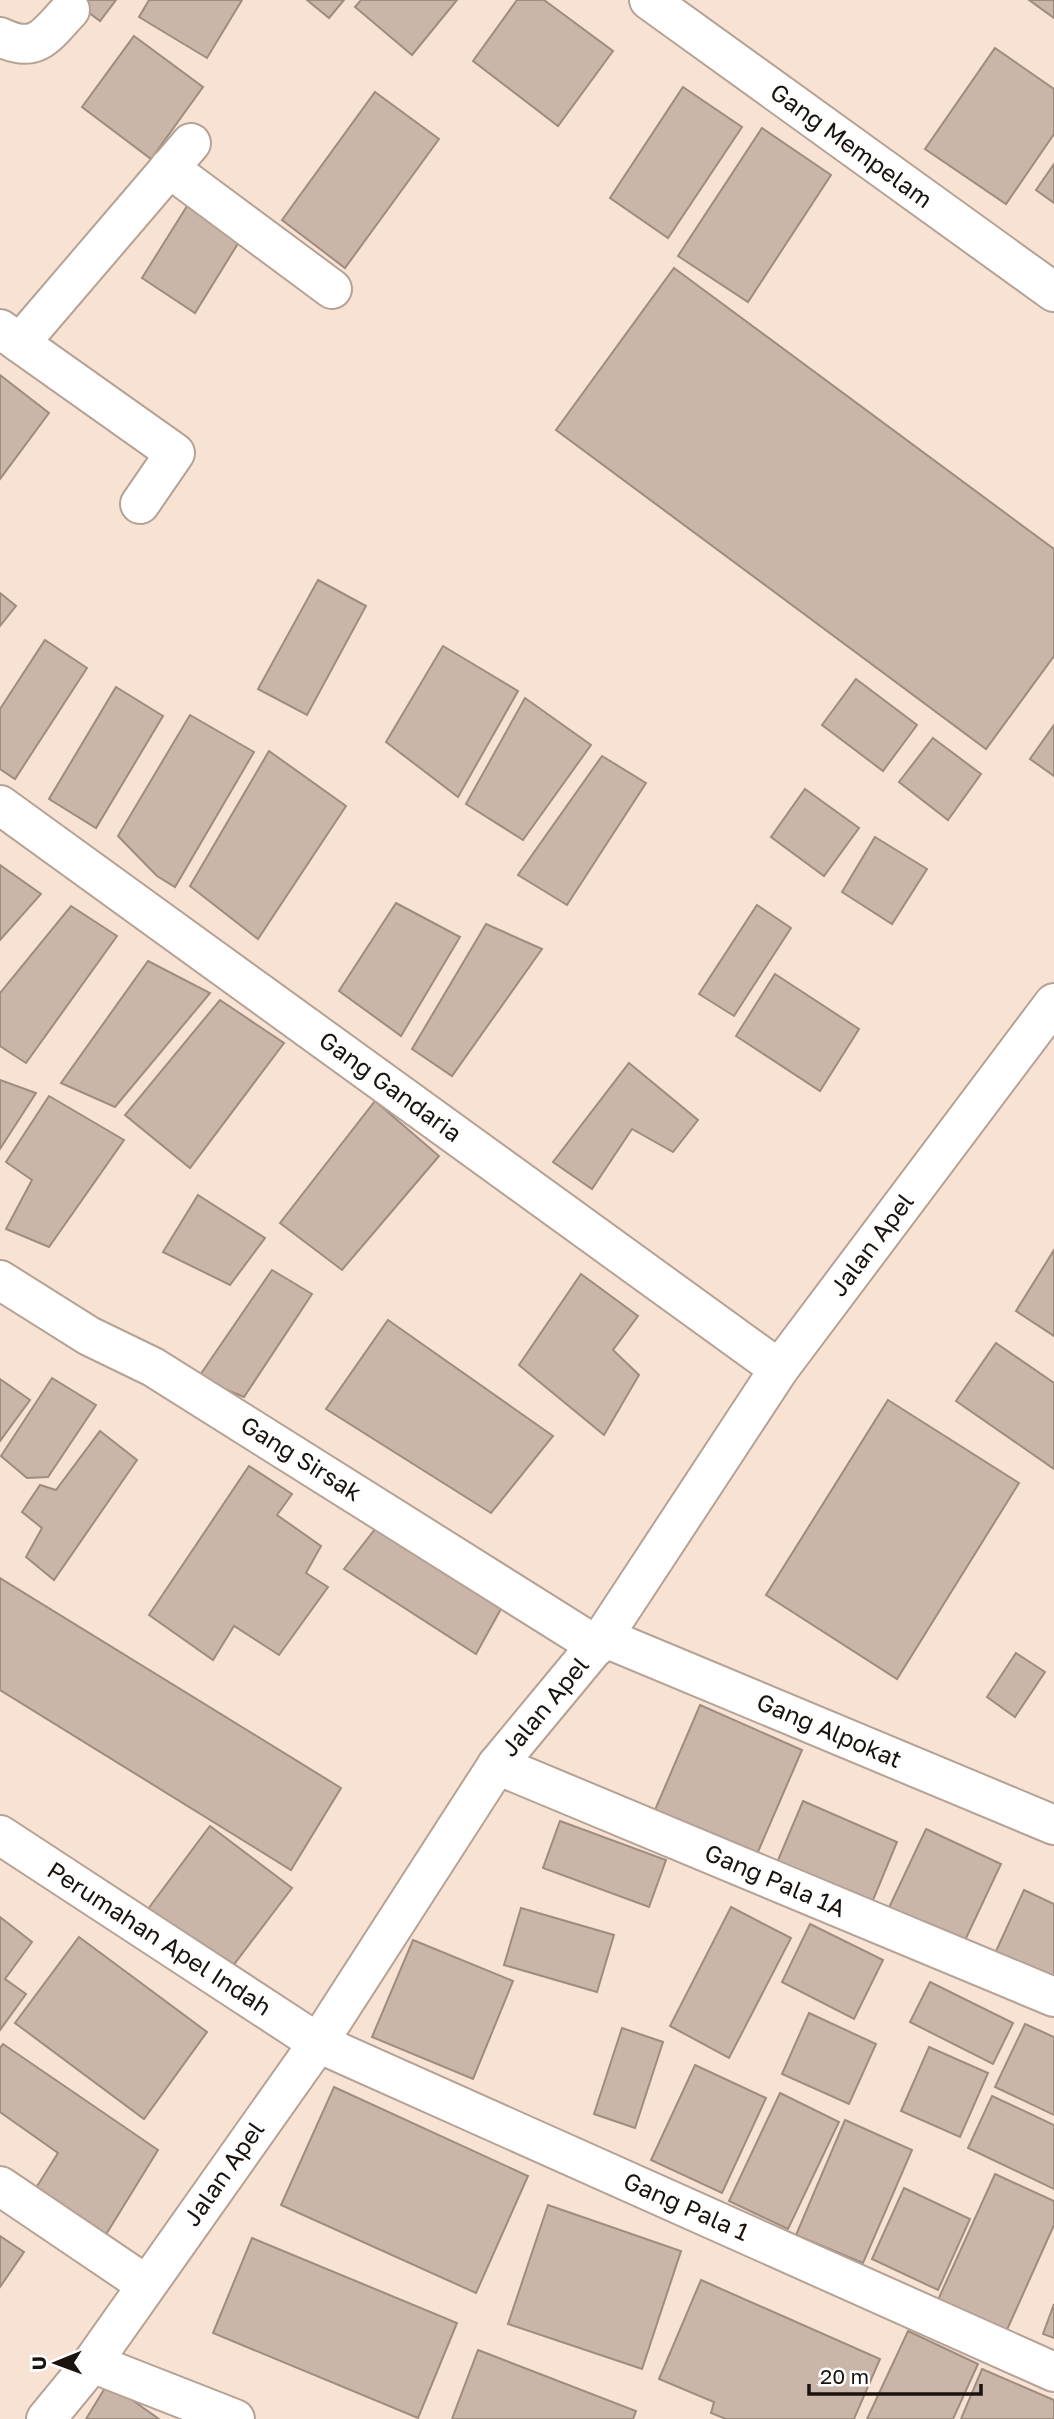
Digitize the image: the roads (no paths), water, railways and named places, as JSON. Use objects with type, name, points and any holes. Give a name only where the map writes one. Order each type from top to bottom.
[{"type":"street","name":"Gang Mempelam","points":[[649,0],[1054,292]]},
{"type":"street","points":[[0,37],[25,46],[41,41],[70,10]]},
{"type":"street","points":[[140,503],[175,453],[10,336],[180,155],[331,289]]},
{"type":"street","name":"Gang Gandaria","points":[[0,806],[779,1368]]},
{"type":"street","name":"Jalan Apel","points":[[46,2419],[92,2363],[145,2284],[318,2043],[497,1765],[600,1641],[779,1368],[1054,1003]]},
{"type":"street","name":"Gang Sirsak","points":[[0,1280],[89,1336],[153,1367],[600,1641]]},
{"type":"street","name":"Gang Alpokat","points":[[600,1641],[1054,1825]]},
{"type":"street","name":"Gang Pala 1A","points":[[497,1765],[1054,1997]]},
{"type":"street","name":"Perumahan Apel Indah","points":[[0,1835],[318,2043]]},
{"type":"street","name":"Gang Pala 1","points":[[318,2043],[1054,2372]]},
{"type":"street","points":[[0,2186],[145,2284]]},
{"type":"street","points":[[92,2363],[235,2419]]}]
